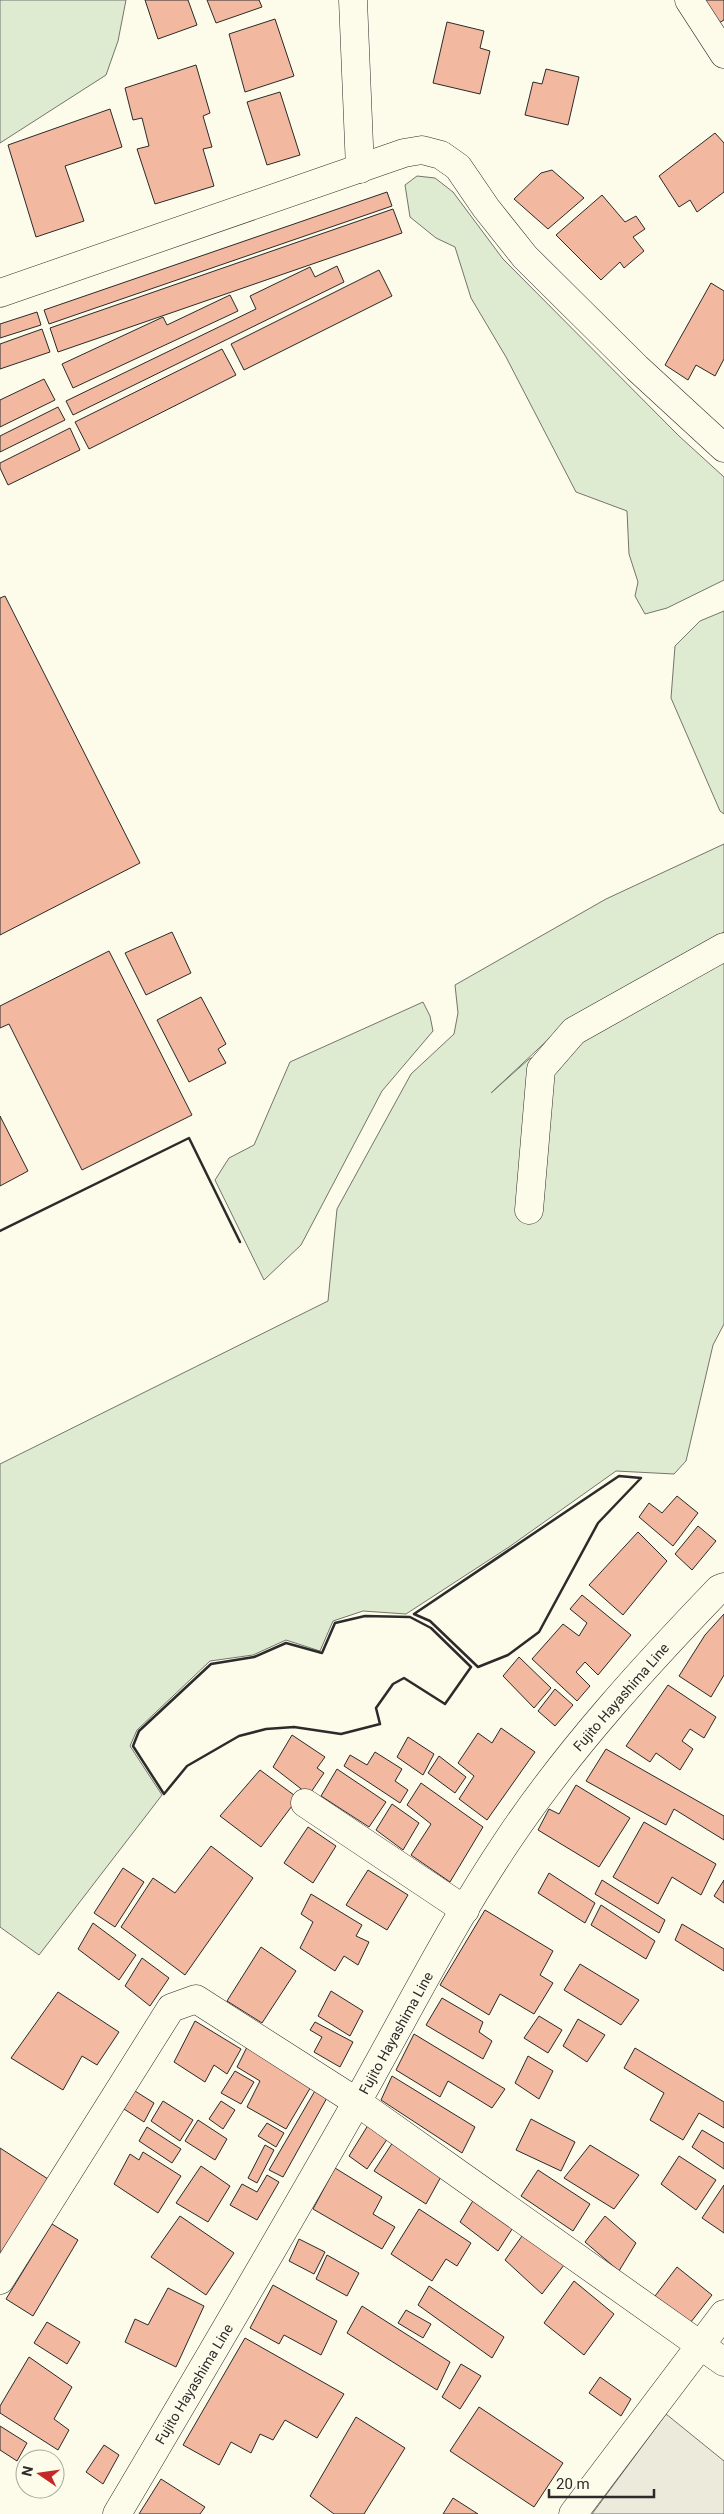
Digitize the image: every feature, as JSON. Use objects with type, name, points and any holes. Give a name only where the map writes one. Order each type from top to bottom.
[{"type":"street","points":[[353,0],[360,168]]},
{"type":"street","points":[[689,0],[724,54]]},
{"type":"street","points":[[0,293],[404,153],[422,150],[441,155],[458,167],[486,208],[525,257],[637,368],[724,448]]},
{"type":"street","points":[[529,1210],[541,1069],[574,1031],[724,946]]},
{"type":"street","name":"Fujito Hayashima Line","points":[[117,2514],[249,2291],[465,1910],[508,1840],[557,1772],[659,1651],[722,1584]]},
{"type":"street","points":[[305,1803],[465,1910]]},
{"type":"street","points":[[0,2280],[171,2008],[196,1999],[357,2102],[724,2362]]},
{"type":"street","points":[[573,2514],[724,2314]]},
{"type":"green space","points":[[0,0],[126,0],[118,41],[106,75],[0,143]]},
{"type":"green space","points":[[417,176],[435,178],[453,192],[503,259],[679,436],[724,477],[724,580],[667,608],[645,614],[635,596],[638,582],[629,554],[627,511],[576,492],[506,357],[471,298],[455,247],[436,238],[410,217],[405,185]]},
{"type":"green space","points":[[724,611],[724,814],[720,811],[671,698],[675,646],[700,621]]},
{"type":"green space","points":[[724,844],[724,932],[568,1021],[491,1093],[529,1059],[582,1037],[724,957],[724,1324],[713,1345],[686,1461],[674,1474],[616,1471],[509,1547],[406,1614],[363,1611],[333,1621],[320,1651],[286,1640],[253,1655],[210,1661],[137,1730],[130,1746],[162,1795],[39,1955],[0,1927],[0,1464],[328,1301],[337,1209],[411,1074],[454,1034],[458,1013],[455,985],[606,899]]},
{"type":"green space","points":[[423,1002],[430,1016],[433,1031],[382,1091],[301,1245],[264,1280],[215,1180],[229,1158],[254,1145],[290,1062]]},
{"type":"shaded area","points":[[666,2414],[724,2461],[724,2514],[592,2514]]},
{"type":"building","points":[[145,0],[188,0],[197,25],[158,39]]},
{"type":"building","points":[[207,0],[259,0],[262,7],[216,23]]},
{"type":"building","points":[[701,0],[724,0],[724,20],[717,24]]},
{"type":"building","points":[[275,19],[294,76],[245,92],[229,34]]},
{"type":"building","points":[[447,22],[484,31],[480,48],[490,51],[480,94],[433,83]]},
{"type":"building","points":[[196,65],[210,113],[203,116],[212,147],[203,149],[214,186],[155,204],[137,149],[149,146],[142,118],[133,120],[125,88]]},
{"type":"building","points":[[546,69],[579,77],[568,125],[525,115],[533,82],[542,84]]},
{"type":"building","points":[[280,92],[300,155],[267,165],[247,102]]},
{"type":"building","points":[[110,109],[122,147],[65,166],[84,221],[36,237],[8,145]]},
{"type":"building","points":[[715,133],[724,143],[724,192],[697,212],[690,200],[679,207],[659,176]]},
{"type":"building","points":[[552,170],[584,198],[548,229],[514,199],[541,173]]},
{"type":"building","points":[[387,192],[392,206],[49,324],[44,310]]},
{"type":"building","points":[[602,195],[625,222],[636,216],[645,229],[633,237],[644,251],[624,268],[620,262],[601,280],[556,235]]},
{"type":"building","points":[[393,209],[402,233],[58,352],[50,328]]},
{"type":"building","points":[[337,266],[344,282],[73,415],[66,401],[256,309],[250,296],[310,267],[315,277]]},
{"type":"building","points":[[379,270],[392,296],[244,370],[231,344]]},
{"type":"building","points":[[711,283],[724,291],[724,359],[715,376],[696,365],[688,380],[665,365]]},
{"type":"building","points":[[230,295],[238,311],[73,388],[62,364],[163,317],[167,325]]},
{"type":"building","points":[[37,312],[41,325],[0,338],[0,324]]},
{"type":"building","points":[[42,329],[50,352],[0,369],[0,344]]},
{"type":"building","points":[[222,349],[236,375],[89,449],[75,422]]},
{"type":"building","points":[[44,379],[55,400],[0,427],[0,400]]},
{"type":"building","points":[[58,407],[65,420],[0,452],[0,436]]},
{"type":"building","points":[[70,428],[80,450],[8,485],[0,468],[0,463]]},
{"type":"building","points":[[5,596],[140,863],[0,935],[0,598]]},
{"type":"building","points":[[172,932],[191,973],[146,995],[125,953]]},
{"type":"building","points":[[109,951],[192,1115],[82,1170],[9,1024],[0,1028],[0,1006]]},
{"type":"building","points":[[201,997],[226,1044],[218,1049],[226,1063],[189,1082],[157,1020]]},
{"type":"building","points":[[0,1116],[28,1171],[0,1186]]},
{"type":"building","points":[[677,1496],[698,1513],[673,1546],[639,1517],[649,1503],[662,1513]]},
{"type":"building","points":[[698,1526],[716,1541],[692,1570],[675,1554]]},
{"type":"building","points":[[638,1532],[667,1561],[623,1615],[589,1585]]},
{"type":"building","points":[[582,1595],[631,1635],[598,1675],[585,1662],[576,1672],[590,1686],[577,1701],[532,1659],[563,1624],[579,1636],[587,1623],[570,1609]]},
{"type":"building","points":[[724,1614],[724,1675],[711,1697],[679,1676],[705,1635]]},
{"type":"building","points":[[519,1657],[551,1688],[534,1708],[503,1676]]},
{"type":"building","points":[[668,1685],[716,1717],[704,1738],[690,1729],[682,1741],[693,1749],[680,1770],[656,1753],[650,1762],[626,1746]]},
{"type":"building","points":[[555,1689],[573,1705],[555,1726],[538,1711]]},
{"type":"building","points":[[501,1728],[535,1752],[487,1820],[459,1799],[474,1776],[458,1763],[478,1733],[492,1743]]},
{"type":"building","points":[[292,1735],[325,1757],[317,1768],[324,1773],[309,1795],[273,1767]]},
{"type":"building","points":[[408,1737],[434,1754],[423,1775],[397,1757]]},
{"type":"building","points":[[606,1749],[724,1816],[724,1840],[674,1809],[666,1825],[586,1781]]},
{"type":"building","points":[[375,1752],[402,1769],[395,1781],[408,1790],[400,1803],[344,1766],[350,1755],[367,1765]]},
{"type":"building","points":[[439,1756],[466,1777],[455,1793],[428,1773]]},
{"type":"building","points":[[337,1769],[386,1802],[369,1827],[321,1796]]},
{"type":"building","points":[[260,1770],[298,1798],[261,1847],[220,1816]]},
{"type":"building","points":[[421,1783],[483,1827],[450,1882],[411,1855],[431,1824],[407,1805]]},
{"type":"building","points":[[576,1785],[630,1818],[599,1867],[538,1830],[549,1809],[559,1814]]},
{"type":"building","points":[[392,1804],[419,1823],[403,1850],[376,1830]]},
{"type":"building","points":[[644,1822],[716,1864],[701,1895],[672,1877],[658,1904],[613,1877]]},
{"type":"building","points":[[308,1827],[336,1846],[313,1883],[284,1863]]},
{"type":"building","points":[[211,1846],[253,1878],[185,1975],[121,1927],[153,1878],[175,1893]]},
{"type":"building","points":[[123,1868],[144,1882],[115,1927],[94,1913]]},
{"type":"building","points":[[368,1870],[408,1895],[387,1930],[346,1905]]},
{"type":"building","points":[[549,1873],[595,1903],[585,1923],[538,1893]]},
{"type":"building","points":[[602,1880],[665,1920],[659,1933],[595,1894]]},
{"type":"building","points":[[724,1880],[724,1903],[714,1896]]},
{"type":"building","points":[[311,1894],[362,1925],[356,1936],[369,1942],[358,1965],[344,1956],[335,1971],[300,1948],[313,1922],[301,1914]]},
{"type":"building","points":[[601,1905],[655,1941],[646,1959],[591,1925]]},
{"type":"building","points":[[485,1910],[553,1951],[540,1975],[553,1983],[534,2014],[500,1994],[489,2015],[440,1985]]},
{"type":"building","points":[[93,1923],[136,1955],[119,1980],[78,1949]]},
{"type":"building","points":[[682,1924],[724,1949],[724,1971],[675,1940]]},
{"type":"building","points":[[261,1947],[296,1971],[262,2023],[227,2001]]},
{"type":"building","points":[[142,1958],[169,1978],[150,2006],[125,1986]]},
{"type":"building","points":[[580,1964],[639,2000],[621,2025],[564,1990]]},
{"type":"building","points":[[331,1991],[363,2011],[350,2036],[318,2016]]},
{"type":"building","points":[[58,1992],[119,2032],[97,2065],[82,2056],[63,2090],[11,2058]]},
{"type":"building","points":[[442,1998],[483,2022],[479,2032],[492,2041],[483,2059],[426,2025]]},
{"type":"building","points":[[539,2016],[562,2030],[548,2053],[524,2038]]},
{"type":"building","points":[[578,2019],[605,2035],[587,2062],[563,2046]]},
{"type":"building","points":[[195,2021],[241,2049],[227,2074],[214,2065],[205,2082],[174,2062]]},
{"type":"building","points":[[315,2022],[353,2042],[340,2067],[314,2052],[322,2037],[310,2030]]},
{"type":"building","points":[[414,2034],[505,2089],[492,2108],[448,2081],[440,2097],[396,2070]]},
{"type":"building","points":[[248,2045],[312,2085],[286,2129],[247,2107],[260,2081],[237,2067]]},
{"type":"building","points":[[635,2048],[724,2102],[724,2128],[699,2113],[683,2140],[650,2120],[664,2093],[624,2068]]},
{"type":"building","points":[[528,2056],[553,2071],[539,2099],[515,2083]]},
{"type":"building","points":[[235,2071],[254,2082],[241,2104],[221,2093]]},
{"type":"building","points":[[392,2076],[475,2127],[462,2153],[381,2100]]},
{"type":"building","points":[[316,2089],[328,2096],[283,2177],[269,2170]]},
{"type":"building","points":[[135,2091],[154,2103],[144,2122],[124,2109]]},
{"type":"building","points":[[163,2101],[193,2120],[180,2141],[151,2121]]},
{"type":"building","points":[[221,2101],[235,2110],[223,2129],[209,2119]]},
{"type":"building","points":[[531,2119],[575,2142],[561,2171],[516,2150]]},
{"type":"building","points":[[198,2120],[227,2139],[215,2160],[185,2141]]},
{"type":"building","points":[[370,2122],[390,2135],[367,2169],[349,2156]]},
{"type":"building","points":[[267,2123],[284,2133],[276,2147],[258,2136]]},
{"type":"building","points":[[147,2127],[181,2149],[172,2163],[139,2141]]},
{"type":"building","points":[[702,2130],[724,2143],[724,2169],[692,2147]]},
{"type":"building","points":[[395,2139],[443,2173],[426,2204],[374,2171]]},
{"type":"building","points":[[265,2145],[274,2150],[257,2183],[248,2178]]},
{"type":"building","points":[[590,2145],[639,2175],[614,2209],[564,2178]]},
{"type":"building","points":[[0,2148],[48,2179],[0,2258]]},
{"type":"building","points":[[143,2152],[181,2176],[158,2213],[114,2184],[130,2154],[139,2160]]},
{"type":"building","points":[[679,2156],[716,2180],[696,2210],[661,2184]]},
{"type":"building","points":[[201,2166],[230,2186],[208,2222],[176,2203]]},
{"type":"building","points":[[335,2168],[382,2197],[373,2214],[395,2227],[382,2249],[313,2209]]},
{"type":"building","points":[[538,2170],[590,2204],[573,2231],[521,2196]]},
{"type":"building","points":[[267,2175],[279,2182],[257,2220],[230,2205],[242,2184],[257,2192]]},
{"type":"building","points":[[724,2185],[724,2233],[702,2218]]},
{"type":"building","points":[[477,2194],[516,2223],[498,2251],[460,2222]]},
{"type":"building","points":[[419,2209],[471,2243],[457,2266],[446,2259],[432,2281],[391,2254]]},
{"type":"building","points":[[180,2216],[234,2253],[206,2295],[151,2257]]},
{"type":"building","points":[[605,2216],[636,2243],[619,2271],[585,2242]]},
{"type":"building","points":[[52,2224],[78,2240],[33,2316],[6,2299]]},
{"type":"building","points":[[527,2229],[567,2261],[542,2294],[505,2260]]},
{"type":"building","points":[[299,2239],[325,2252],[314,2274],[289,2261]]},
{"type":"building","points":[[327,2255],[359,2273],[347,2296],[316,2279]]},
{"type":"building","points":[[677,2267],[712,2295],[687,2327],[652,2300]]},
{"type":"building","points":[[574,2281],[614,2314],[584,2355],[544,2323]]},
{"type":"building","points":[[273,2285],[337,2321],[321,2355],[284,2335],[279,2344],[250,2328]]},
{"type":"building","points":[[429,2286],[504,2337],[492,2358],[418,2305]]},
{"type":"building","points":[[168,2288],[204,2306],[176,2367],[125,2342],[135,2319],[148,2325]]},
{"type":"building","points":[[362,2306],[450,2362],[437,2390],[347,2333]]},
{"type":"building","points":[[406,2310],[431,2324],[423,2338],[398,2323]]},
{"type":"building","points":[[47,2322],[80,2342],[67,2364],[34,2343]]},
{"type":"building","points":[[245,2338],[344,2394],[317,2438],[285,2420],[273,2440],[260,2434],[251,2453],[231,2442],[219,2465],[183,2445]]},
{"type":"building","points":[[29,2357],[72,2387],[54,2419],[69,2430],[59,2449],[0,2413],[0,2406]]},
{"type":"building","points":[[461,2364],[481,2376],[460,2409],[442,2397]]},
{"type":"building","points":[[600,2377],[631,2399],[621,2416],[589,2393]]},
{"type":"building","points":[[479,2407],[563,2463],[534,2507],[450,2451]]},
{"type":"building","points":[[356,2417],[405,2448],[364,2514],[334,2514],[310,2496]]},
{"type":"building","points":[[0,2426],[27,2443],[24,2449],[15,2449],[15,2460],[0,2450]]},
{"type":"building","points":[[104,2445],[119,2455],[103,2484],[86,2472]]},
{"type":"building","points":[[161,2479],[205,2507],[200,2514],[139,2514]]},
{"type":"building","points":[[453,2498],[478,2514],[443,2514]]},
{"type":"wall","points":[[0,1231],[189,1138],[240,1242]]},
{"type":"wall","points":[[619,1476],[641,1478],[598,1523],[539,1632],[508,1655],[478,1667],[430,1621],[414,1614],[619,1476]]},
{"type":"wall","points":[[365,1616],[410,1617],[431,1628],[471,1667],[445,1704],[404,1678],[393,1684],[376,1708],[380,1724],[341,1734],[294,1727],[266,1729],[239,1736],[187,1766],[164,1794],[133,1746],[139,1731],[211,1664],[254,1657],[286,1643],[322,1653],[335,1623],[365,1616]]}]
